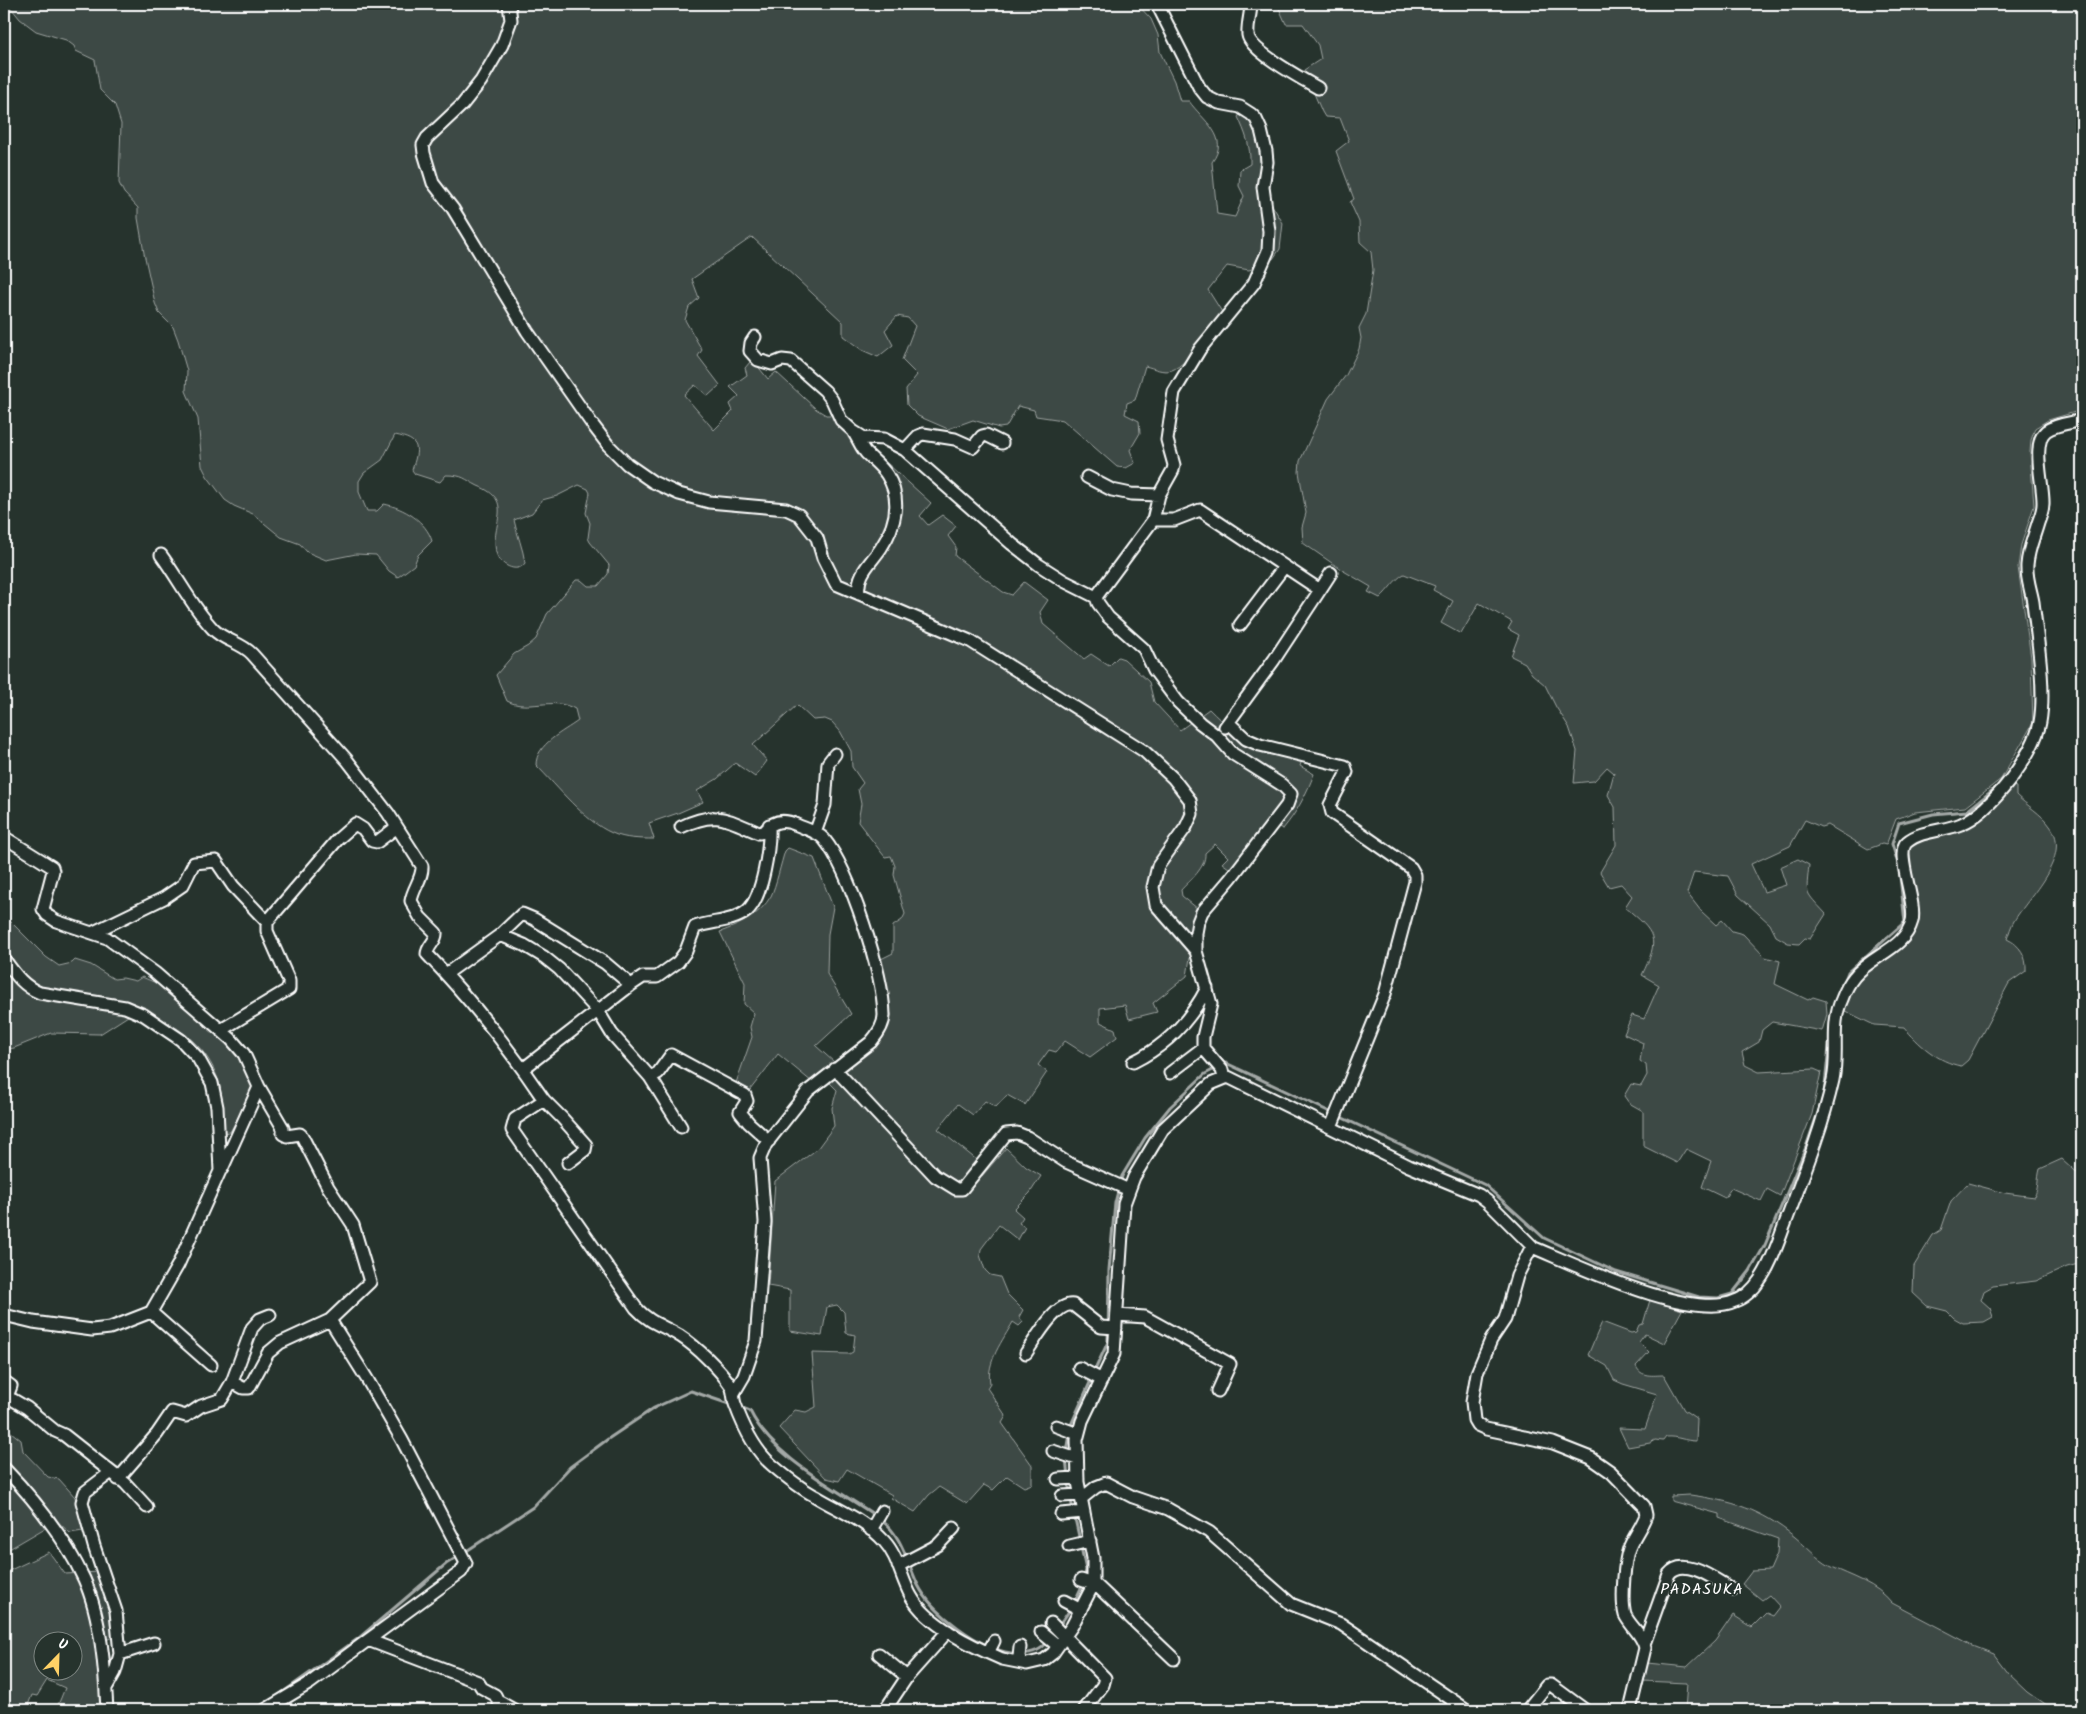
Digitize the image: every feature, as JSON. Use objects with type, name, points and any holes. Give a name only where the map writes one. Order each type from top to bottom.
[{"type":"street","points":[[510,4],[511,20],[508,29],[502,45],[482,80],[462,105],[427,138],[424,145],[424,153],[433,183],[453,209],[528,331],[562,382],[608,445],[627,464],[653,482],[680,494],[709,502],[786,509],[799,515],[817,538],[823,558],[836,584],[970,641],[1144,751],[1173,778],[1190,800],[1192,814],[1186,828],[1158,866],[1153,887],[1156,904],[1196,951]]},
{"type":"street","points":[[1096,597],[1153,520],[1158,495],[1169,479],[1174,465],[1167,440],[1174,392],[1200,349],[1254,283],[1268,251],[1269,231],[1262,187],[1266,151],[1256,119],[1240,107],[1219,103],[1207,97],[1199,87],[1157,4]]},
{"type":"street","points":[[1251,4],[1248,34],[1250,39],[1258,48],[1286,69],[1318,88]]},
{"type":"street","points":[[755,337],[750,351],[758,360],[772,364],[782,360],[791,361],[825,392],[832,400],[841,420],[853,431],[864,438],[884,440],[905,450],[1012,544],[1039,565],[1064,581],[1096,597],[1108,617],[1144,650],[1154,670],[1178,702],[1217,736],[1233,754],[1282,785],[1291,794],[1287,805],[1231,878],[1202,912],[1196,933],[1196,951],[1211,1004],[1203,1038],[1203,1048],[1223,1074],[1331,1125],[1409,1166],[1479,1195],[1532,1247],[1595,1275],[1636,1289],[1699,1306],[1724,1305],[1738,1301],[1759,1282],[1782,1230],[1819,1130],[1834,1077],[1835,1030],[1840,1002],[1854,977],[1902,941],[1911,924],[1913,904],[1903,864],[1904,846],[1907,842],[1924,834],[1965,822],[1977,814],[2008,782],[2030,752],[2040,722],[2040,666],[2027,567],[2030,547],[2043,508],[2040,442],[2043,433],[2051,428],[2082,420]]},
{"type":"street","points":[[853,431],[865,451],[888,475],[897,503],[895,518],[881,548],[866,566],[857,584],[859,594]]},
{"type":"street","points":[[905,450],[918,436],[923,434],[955,439],[970,447],[973,447],[982,436],[986,435],[1002,443]]},
{"type":"street","points":[[1087,477],[1112,490],[1131,494],[1158,495]]},
{"type":"street","points":[[1153,520],[1174,520],[1200,510],[1284,568],[1320,590]]},
{"type":"street","points":[[161,555],[213,630],[227,640],[238,643],[252,654],[347,760],[397,827],[422,866],[422,875],[412,893],[411,900],[420,916],[436,933],[436,938],[427,951],[428,954],[523,1069],[544,1100],[586,1145],[585,1150],[568,1163]]},
{"type":"street","points":[[1240,625],[1284,568]]},
{"type":"street","points":[[1217,736],[1274,660],[1331,573]]},
{"type":"street","points":[[1229,722],[1246,739],[1260,745],[1345,766],[1347,772],[1330,806],[1332,813],[1410,868],[1415,875],[1415,882],[1385,994],[1331,1125]]},
{"type":"street","points":[[815,833],[825,805],[828,763],[834,754]]},
{"type":"street","points":[[681,827],[710,817],[723,817],[758,833],[764,832],[769,825],[779,821],[789,821],[824,839],[836,857],[856,903],[877,970],[884,1017],[879,1032],[871,1042],[808,1091],[769,1141],[760,1158],[765,1222],[756,1341],[744,1376],[734,1396]]},
{"type":"street","points":[[221,1030],[289,989],[289,981],[267,932],[267,922],[338,839],[355,824],[359,825],[372,841],[376,842],[397,827]]},
{"type":"street","points":[[523,1069],[631,985],[646,976],[658,977],[678,962],[686,951],[695,927],[730,919],[748,910],[758,894],[770,838],[769,825]]},
{"type":"street","points":[[4,837],[52,867],[53,871],[44,909],[47,915],[107,938],[155,973],[221,1030],[244,1054],[259,1087],[283,1128],[283,1134],[287,1136],[300,1134],[302,1136],[328,1187],[354,1225],[370,1282],[330,1320],[280,1343],[268,1353],[249,1388],[243,1388],[232,1382]]},
{"type":"street","points":[[94,932],[164,898],[183,886],[194,863],[216,860],[233,886],[267,922]]},
{"type":"street","points":[[446,974],[500,935],[522,914],[542,924],[605,963],[631,985]]},
{"type":"street","points":[[500,935],[524,945],[559,969],[598,1011],[612,1034],[650,1077],[681,1127]]},
{"type":"street","points":[[4,959],[18,979],[30,989],[40,993],[125,1007],[144,1014],[181,1040],[198,1058],[212,1083],[217,1107],[220,1172]]},
{"type":"street","points":[[1133,1062],[1155,1050],[1172,1037],[1198,1005],[1207,988]]},
{"type":"street","points":[[1170,1072],[1203,1048]]},
{"type":"street","points":[[650,1077],[658,1073],[671,1055],[748,1097],[740,1112],[769,1141]]},
{"type":"street","points":[[835,1069],[935,1176],[956,1189],[962,1189],[967,1184],[1006,1134],[1011,1133],[1028,1138],[1066,1162],[1120,1187]]},
{"type":"street","points":[[1120,1187],[1142,1162],[1163,1129],[1223,1074]]},
{"type":"street","points":[[4,1315],[33,1322],[92,1330],[110,1328],[152,1312],[178,1265],[259,1087]]},
{"type":"street","points":[[544,1100],[515,1119],[512,1130],[636,1308],[655,1325],[667,1329],[697,1349],[724,1378],[734,1396],[740,1416],[761,1454],[770,1464],[813,1496],[841,1511],[877,1521],[890,1548],[905,1563],[910,1595],[919,1608],[933,1622],[948,1631],[970,1637],[992,1647],[1014,1662],[1020,1654],[1044,1660],[1052,1634],[1071,1605],[1093,1584],[1093,1558],[1079,1543],[1073,1513],[1072,1496],[1066,1479],[1064,1455],[1067,1430],[1082,1421],[1090,1374],[1114,1354],[1109,1328],[1117,1315],[1124,1204],[1120,1187]]},
{"type":"street","points":[[1532,1247],[1517,1276],[1505,1319],[1491,1340],[1477,1373],[1472,1402],[1474,1420],[1477,1425],[1486,1429],[1552,1443],[1591,1458],[1611,1472],[1644,1506],[1646,1515],[1628,1552],[1623,1606],[1628,1620],[1644,1644]]},
{"type":"street","points":[[1026,1353],[1058,1309],[1065,1306],[1073,1306],[1109,1328]]},
{"type":"street","points":[[152,1312],[211,1365]]},
{"type":"street","points":[[106,1688],[115,1672],[120,1654],[116,1611],[94,1546],[82,1502],[84,1492],[114,1476],[157,1434],[172,1412],[186,1416],[201,1406],[219,1401],[232,1382],[252,1328],[260,1319],[270,1315]]},
{"type":"street","points":[[1117,1315],[1145,1317],[1230,1364],[1218,1391]]},
{"type":"street","points":[[265,1710],[310,1683],[461,1572],[466,1563],[402,1440],[367,1378],[330,1320]]},
{"type":"street","points":[[4,1381],[11,1386],[8,1394],[10,1398],[27,1408],[55,1431],[64,1435],[114,1476],[147,1508]]},
{"type":"street","points":[[4,1468],[61,1537],[84,1580],[96,1615],[106,1688],[107,1710]]},
{"type":"street","points":[[1072,1496],[1106,1483],[1133,1497],[1168,1509],[1198,1525],[1209,1532],[1291,1604],[1341,1624],[1467,1710]]},
{"type":"street","points":[[905,1563],[938,1545],[954,1528]]},
{"type":"street","points":[[1630,1710],[1644,1654],[1644,1644],[1670,1574],[1674,1569],[1679,1567],[1700,1571],[1733,1590]]},
{"type":"street","points":[[1081,1580],[1093,1584],[1174,1659]]},
{"type":"street","points":[[885,1710],[907,1677],[948,1631]]},
{"type":"street","points":[[1052,1634],[1105,1678],[1103,1685],[1084,1710]]},
{"type":"street","points":[[368,1640],[478,1682],[482,1688],[495,1695],[498,1701],[514,1710]]},
{"type":"street","points":[[120,1654],[154,1643]]},
{"type":"street","points":[[879,1654],[907,1677]]},
{"type":"street","points":[[1527,1710],[1547,1685],[1551,1685],[1585,1710]]},
{"type":"shaded area","points":[[8,4],[1137,4],[1151,19],[1158,35],[1160,52],[1174,81],[1180,101],[1189,101],[1217,137],[1217,153],[1212,162],[1217,214],[1235,217],[1244,196],[1239,186],[1240,170],[1250,164],[1250,152],[1238,117],[1241,113],[1250,117],[1263,142],[1266,189],[1270,202],[1283,223],[1280,249],[1273,259],[1260,256],[1257,267],[1249,270],[1227,266],[1208,290],[1222,312],[1185,361],[1169,371],[1145,366],[1135,400],[1127,403],[1125,414],[1139,421],[1140,433],[1130,450],[1135,463],[1126,468],[1117,467],[1063,420],[1036,416],[1034,410],[1018,406],[1006,427],[999,428],[973,420],[948,429],[918,416],[907,405],[906,389],[917,375],[902,360],[915,326],[908,318],[897,316],[885,330],[893,345],[878,357],[862,350],[843,336],[843,322],[752,237],[692,279],[699,298],[689,307],[685,320],[702,350],[698,356],[720,385],[708,396],[695,385],[684,395],[714,430],[733,411],[730,404],[739,396],[730,387],[747,375],[745,368],[750,362],[756,364],[768,379],[776,372],[816,409],[826,415],[834,415],[931,503],[920,516],[928,525],[942,515],[956,526],[948,536],[956,547],[955,556],[1003,592],[1012,595],[1024,582],[1048,600],[1040,612],[1043,624],[1084,659],[1091,654],[1109,666],[1118,657],[1124,659],[1149,682],[1154,702],[1180,730],[1209,709],[1230,729],[1251,743],[1274,753],[1302,760],[1300,766],[1314,774],[1301,803],[1288,823],[1283,829],[1276,826],[1237,874],[1222,863],[1228,857],[1215,844],[1205,853],[1200,869],[1181,890],[1182,896],[1198,909],[1187,976],[1153,1003],[1157,1012],[1129,1019],[1125,1005],[1100,1008],[1100,1022],[1115,1029],[1117,1037],[1090,1057],[1065,1041],[1056,1052],[1049,1050],[1038,1065],[1047,1072],[1025,1105],[1007,1095],[996,1107],[985,1101],[973,1115],[958,1104],[938,1129],[978,1161],[972,1168],[982,1176],[1006,1148],[1026,1167],[1041,1176],[1030,1193],[1014,1209],[1023,1217],[1019,1223],[1025,1227],[1018,1240],[999,1225],[981,1249],[980,1255],[985,1270],[990,1275],[1000,1277],[1007,1294],[1023,1310],[1019,1317],[1023,1322],[1019,1326],[1013,1322],[996,1351],[990,1367],[990,1383],[987,1388],[1006,1416],[1002,1423],[1032,1465],[1032,1484],[1024,1487],[1007,1476],[993,1490],[984,1485],[967,1504],[939,1487],[929,1495],[915,1512],[891,1498],[892,1495],[847,1469],[839,1481],[826,1478],[779,1428],[795,1410],[806,1412],[816,1407],[812,1353],[849,1354],[853,1352],[855,1335],[846,1333],[844,1312],[837,1305],[827,1307],[822,1336],[790,1331],[790,1290],[768,1286],[775,1181],[817,1149],[834,1126],[832,1108],[837,1090],[828,1081],[859,1059],[866,1042],[879,1042],[882,1039],[891,1015],[881,959],[893,953],[893,926],[902,920],[905,914],[894,875],[895,866],[891,856],[885,857],[858,822],[861,804],[858,789],[863,783],[852,767],[851,751],[840,731],[832,722],[825,719],[813,720],[797,705],[753,745],[767,761],[755,777],[735,763],[717,779],[697,791],[703,802],[649,823],[654,839],[617,835],[602,828],[581,812],[536,765],[540,751],[545,745],[578,721],[575,709],[558,704],[523,705],[507,701],[496,675],[514,654],[536,639],[547,614],[576,580],[581,580],[588,586],[598,586],[608,574],[609,565],[588,538],[590,523],[586,513],[590,493],[588,489],[579,485],[557,496],[542,500],[532,513],[514,520],[525,563],[522,566],[513,568],[504,564],[496,552],[495,542],[499,506],[496,499],[489,492],[464,478],[446,475],[440,482],[415,474],[412,470],[417,451],[414,442],[395,435],[382,460],[364,473],[359,481],[359,492],[367,511],[377,511],[384,504],[392,506],[413,516],[425,527],[429,534],[432,541],[418,555],[414,565],[398,577],[389,571],[376,555],[356,554],[326,560],[307,552],[300,544],[281,537],[253,514],[225,500],[202,466],[198,419],[186,391],[187,371],[178,340],[173,327],[159,313],[155,303],[144,253],[138,208],[124,193],[119,183],[121,124],[115,105],[100,90],[95,60],[76,51],[74,46],[66,40],[36,31],[20,19]]},
{"type":"shaded area","points":[[1279,4],[2082,4],[2082,410],[2048,420],[2035,428],[2031,440],[2030,452],[2034,506],[2021,545],[2018,567],[2031,658],[2033,723],[2001,779],[1965,807],[1915,812],[1896,819],[1886,845],[1882,844],[1868,849],[1828,825],[1821,827],[1805,820],[1790,846],[1751,864],[1764,892],[1786,885],[1780,867],[1798,859],[1809,865],[1808,892],[1826,914],[1810,939],[1805,938],[1799,944],[1788,943],[1776,936],[1770,924],[1738,895],[1728,876],[1694,872],[1687,893],[1701,911],[1716,925],[1722,920],[1732,931],[1743,934],[1765,957],[1780,961],[1775,984],[1808,1000],[1813,997],[1826,1001],[1827,1014],[1822,1031],[1772,1022],[1762,1030],[1759,1042],[1742,1052],[1745,1065],[1759,1072],[1814,1069],[1821,1072],[1812,1114],[1780,1196],[1767,1189],[1761,1201],[1731,1188],[1725,1198],[1702,1187],[1711,1161],[1686,1149],[1677,1163],[1643,1146],[1643,1111],[1629,1103],[1624,1096],[1631,1084],[1641,1086],[1647,1075],[1646,1065],[1640,1061],[1643,1043],[1624,1034],[1632,1015],[1644,1019],[1659,985],[1642,975],[1648,963],[1653,944],[1649,930],[1625,907],[1632,896],[1621,884],[1609,887],[1600,872],[1616,845],[1615,807],[1608,795],[1614,773],[1607,767],[1594,781],[1574,783],[1577,751],[1569,727],[1545,685],[1532,674],[1525,663],[1511,656],[1519,635],[1508,629],[1512,622],[1479,603],[1461,634],[1441,623],[1453,601],[1433,590],[1435,586],[1404,574],[1380,598],[1368,592],[1371,587],[1303,543],[1302,527],[1306,513],[1299,472],[1300,461],[1328,399],[1346,375],[1359,349],[1361,338],[1359,328],[1366,314],[1373,270],[1371,252],[1360,242],[1359,222],[1350,202],[1354,199],[1336,151],[1349,141],[1340,118],[1325,117],[1304,70],[1321,59],[1318,45],[1303,24],[1286,24],[1278,6]]},
{"type":"shaded area","points":[[2011,785],[2016,787],[2016,795],[2050,826],[2056,838],[2056,850],[2046,876],[2014,921],[2007,939],[2016,944],[2022,952],[2026,971],[2009,983],[1968,1060],[1961,1066],[1944,1061],[1929,1051],[1904,1027],[1874,1025],[1843,1010],[1856,979],[1915,926],[1907,864],[1910,845],[1944,833]]},
{"type":"shaded area","points":[[788,848],[814,858],[833,907],[828,934],[827,974],[851,1014],[816,1046],[834,1062],[812,1082],[778,1054],[750,1090],[736,1083],[752,1037],[750,1027],[754,1013],[744,1004],[745,983],[720,932],[749,919],[766,903],[773,892],[785,851]]},
{"type":"shaded area","points":[[4,918],[8,919],[46,957],[59,966],[72,963],[75,960],[91,965],[114,979],[123,978],[136,981],[142,977],[163,986],[188,1005],[244,1059],[254,1089],[230,1132],[222,1133],[219,1083],[214,1069],[206,1056],[186,1035],[162,1019],[135,1007],[128,1016],[100,1034],[51,1033],[14,1048],[4,1050]]},
{"type":"shaded area","points":[[2062,1159],[2082,1177],[2082,1263],[2067,1267],[2036,1281],[1993,1286],[1984,1291],[1981,1300],[1990,1308],[1993,1317],[1984,1322],[1963,1323],[1947,1311],[1927,1306],[1913,1293],[1914,1266],[1933,1235],[1941,1230],[1951,1201],[1968,1183],[2005,1193],[2034,1197],[2040,1169]]},
{"type":"shaded area","points":[[1650,1300],[1682,1310],[1664,1343],[1645,1334],[1639,1342],[1649,1352],[1636,1366],[1644,1374],[1664,1375],[1684,1410],[1697,1419],[1696,1441],[1666,1437],[1663,1441],[1655,1440],[1650,1443],[1628,1447],[1619,1428],[1645,1429],[1657,1394],[1614,1380],[1607,1366],[1588,1355],[1602,1322],[1631,1333],[1636,1332],[1639,1325],[1643,1324]]},
{"type":"shaded area","points":[[6,1428],[21,1440],[23,1451],[48,1477],[59,1479],[75,1497],[83,1531],[70,1533],[57,1521],[4,1552],[4,1430]]},
{"type":"shaded area","points":[[1690,1495],[1720,1500],[1746,1508],[1770,1519],[1795,1537],[1825,1563],[1871,1585],[1892,1603],[1972,1645],[1993,1653],[2009,1674],[2028,1692],[2054,1710],[1685,1710],[1687,1683],[1643,1681],[1647,1663],[1687,1667],[1715,1641],[1733,1615],[1752,1627],[1766,1613],[1773,1616],[1780,1607],[1769,1595],[1762,1600],[1742,1584],[1752,1571],[1770,1570],[1777,1554],[1778,1539],[1719,1518],[1719,1514],[1671,1501],[1671,1496]]},
{"type":"shaded area","points":[[49,1552],[65,1574],[99,1572],[113,1612],[115,1636],[97,1644],[102,1710],[56,1710],[65,1688],[52,1682],[82,1682],[82,1632],[32,1632],[32,1682],[46,1682],[37,1696],[32,1695],[26,1710],[4,1710],[4,1573]]},
{"type":"waterway","points":[[2024,586],[2032,639]]},
{"type":"waterway","points":[[2036,672],[2036,704]]},
{"type":"waterway","points":[[2011,769],[2030,736]]},
{"type":"waterway","points":[[1898,863],[1892,844],[1899,823],[1933,814],[1967,811],[1998,786]]},
{"type":"waterway","points":[[1843,985],[1848,972],[1905,922],[1900,876]]},
{"type":"waterway","points":[[1222,1065],[1226,1063],[1485,1185],[1544,1238],[1616,1272],[1699,1297],[1718,1298],[1732,1294],[1750,1271],[1765,1245],[1806,1147],[1824,1095],[1830,1037]]},
{"type":"waterway","points":[[1094,1372],[1108,1342],[1109,1270],[1115,1203],[1122,1176],[1145,1138],[1170,1107],[1205,1074],[1217,1068]]},
{"type":"waterway","points":[[1070,1427],[1092,1378]]},
{"type":"waterway","points":[[465,1552],[533,1507],[570,1467],[654,1408],[691,1391],[732,1405]]},
{"type":"waterway","points":[[740,1407],[750,1411],[760,1428],[789,1457],[824,1483],[876,1516]]},
{"type":"waterway","points":[[1067,1452],[1070,1434]]},
{"type":"waterway","points":[[1066,1458],[1070,1496],[1080,1541]]},
{"type":"waterway","points":[[881,1520],[899,1541],[918,1585],[925,1596],[945,1618],[958,1628],[985,1644],[1011,1653],[1031,1653],[1040,1649],[1048,1641]]},
{"type":"waterway","points":[[1081,1547],[1086,1570],[1084,1578]]},
{"type":"waterway","points":[[279,1695],[359,1638],[446,1564],[459,1556]]},
{"type":"waterway","points":[[1074,1603],[1083,1584]]},
{"type":"waterway","points":[[1059,1626],[1071,1608]]},
{"type":"district","name":"PADASUKA","points":[[1702,1588]]}]
